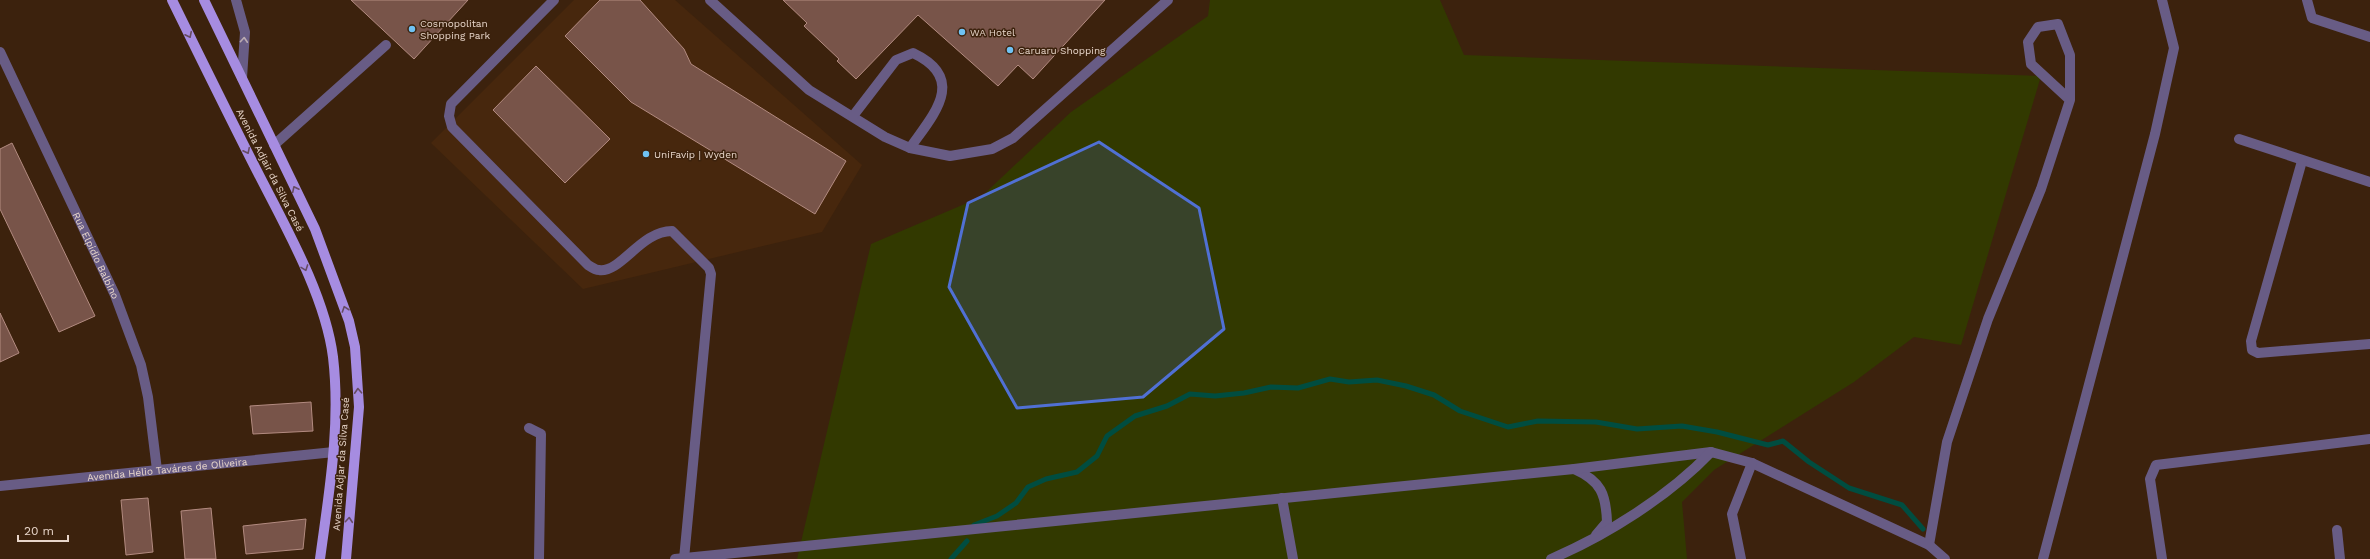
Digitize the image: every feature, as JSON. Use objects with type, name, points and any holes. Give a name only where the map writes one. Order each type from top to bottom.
[{"type":"main road","name":"Avenida Adjair da Silva Casé","points":[[172,0],[301,256],[328,332],[333,356]]},
{"type":"main road","name":"Avenida Adjair da Silva Casé","points":[[204,0],[315,229],[349,321],[355,347]]},
{"type":"main road","name":"Avenida Adjar da Silva Casé","points":[[346,559],[359,407],[355,347]]},
{"type":"main road","name":"Avenida Adjar da Silva Casé","points":[[320,559],[334,452],[335,385],[333,356]]},
{"type":"street","points":[[236,0],[245,32],[242,78]]},
{"type":"street","points":[[554,0],[451,104],[449,116],[452,127],[588,265],[599,270],[611,269],[653,234],[672,231],[709,268],[711,274],[681,559],[1574,469],[1711,452],[1752,463],[1929,545],[1945,559]]},
{"type":"street","points":[[710,0],[809,90],[885,137],[910,148],[950,156],[992,149],[1013,138],[1168,0]]},
{"type":"street","points":[[2043,559],[2153,142],[2173,55],[2174,48],[2162,0]]},
{"type":"street","points":[[2307,0],[2312,18],[2370,37]]},
{"type":"street","points":[[1929,545],[1947,442],[1988,319],[2041,189],[2070,100],[2070,55],[2058,24],[2038,27],[2028,42],[2031,64],[2070,100]]},
{"type":"street","points":[[274,145],[386,44]]},
{"type":"street","name":"Rua Elpídio Balbino","points":[[0,52],[111,288],[131,337],[148,397],[157,470]]},
{"type":"street","points":[[853,116],[896,60],[913,53],[921,56],[934,69],[941,80],[943,88],[941,100],[934,114],[910,148]]},
{"type":"street","points":[[2239,139],[2302,161],[2370,182]]},
{"type":"street","points":[[2302,161],[2250,341],[2252,350],[2258,353],[2370,344]]},
{"type":"street","points":[[529,428],[541,434],[539,559]]},
{"type":"street","points":[[2162,559],[2150,479],[2156,465],[2370,439]]},
{"type":"street","name":"Avenida Hélio Taváres de Oliveira","points":[[0,486],[334,452]]},
{"type":"street","points":[[1551,559],[1589,543],[1620,524],[1690,473],[1711,452]]},
{"type":"street","points":[[1741,559],[1732,514],[1752,463]]},
{"type":"street","points":[[1574,469],[1591,477],[1606,504],[1607,522],[1589,543]]},
{"type":"street","points":[[1282,498],[1293,559]]},
{"type":"street","points":[[2337,530],[2340,559]]},
{"type":"highlighted area","points":[[1099,142],[1199,208],[1224,329],[1143,397],[1017,408],[949,287],[968,203]]},
{"type":"shaded area","name":"UniFavip | Wyden","points":[[574,0],[675,0],[862,165],[822,232],[583,289],[431,143]]},
{"type":"green space","points":[[1210,0],[1440,0],[1464,55],[2041,76],[1961,345],[1914,337],[1854,382],[1714,470],[1682,502],[1687,559],[797,559],[871,244],[981,197],[1071,112],[1208,16]]},
{"type":"building","name":"Cosmopolitan Shopping Park","points":[[351,0],[468,0],[414,59]]},
{"type":"building","points":[[600,0],[640,0],[684,49],[691,64],[846,161],[815,214],[631,102],[565,36]]},
{"type":"building","name":"Caruaru Shopping","points":[[783,0],[1105,0],[1033,79],[1018,65],[998,86],[918,15],[856,79],[837,61],[839,59],[804,26],[807,23]]},
{"type":"building","points":[[536,66],[610,139],[565,183],[493,110]]},
{"type":"building","points":[[12,143],[95,316],[59,332],[0,209],[0,149]]},
{"type":"building","points":[[0,313],[19,353],[0,362]]},
{"type":"building","points":[[311,402],[313,431],[253,434],[250,406]]},
{"type":"building","points":[[148,498],[153,552],[126,555],[121,500]]},
{"type":"building","points":[[211,508],[216,559],[185,559],[181,511]]},
{"type":"building","points":[[306,519],[303,549],[246,554],[243,526]]},
{"type":"waterway","points":[[974,525],[997,516],[1016,503],[1028,487],[1046,479],[1077,472],[1097,456],[1107,436],[1135,416],[1167,406],[1190,394],[1215,396],[1244,393],[1271,387],[1298,388],[1330,379],[1349,382],[1377,380],[1406,386],[1434,395],[1460,411],[1508,427],[1538,421],[1596,422],[1637,429],[1682,426],[1717,432],[1768,445],[1783,441],[1809,462],[1849,488],[1902,505],[1923,529]]},
{"type":"waterway","points":[[951,559],[967,541]]},
{"type":"place","name":"Cosmopolitan Shopping Park","points":[[412,29]]},
{"type":"place","name":"WA Hotel","points":[[962,32]]},
{"type":"place","name":"Caruaru Shopping","points":[[1010,50]]},
{"type":"place","name":"UniFavip | Wyden","points":[[646,154]]}]
